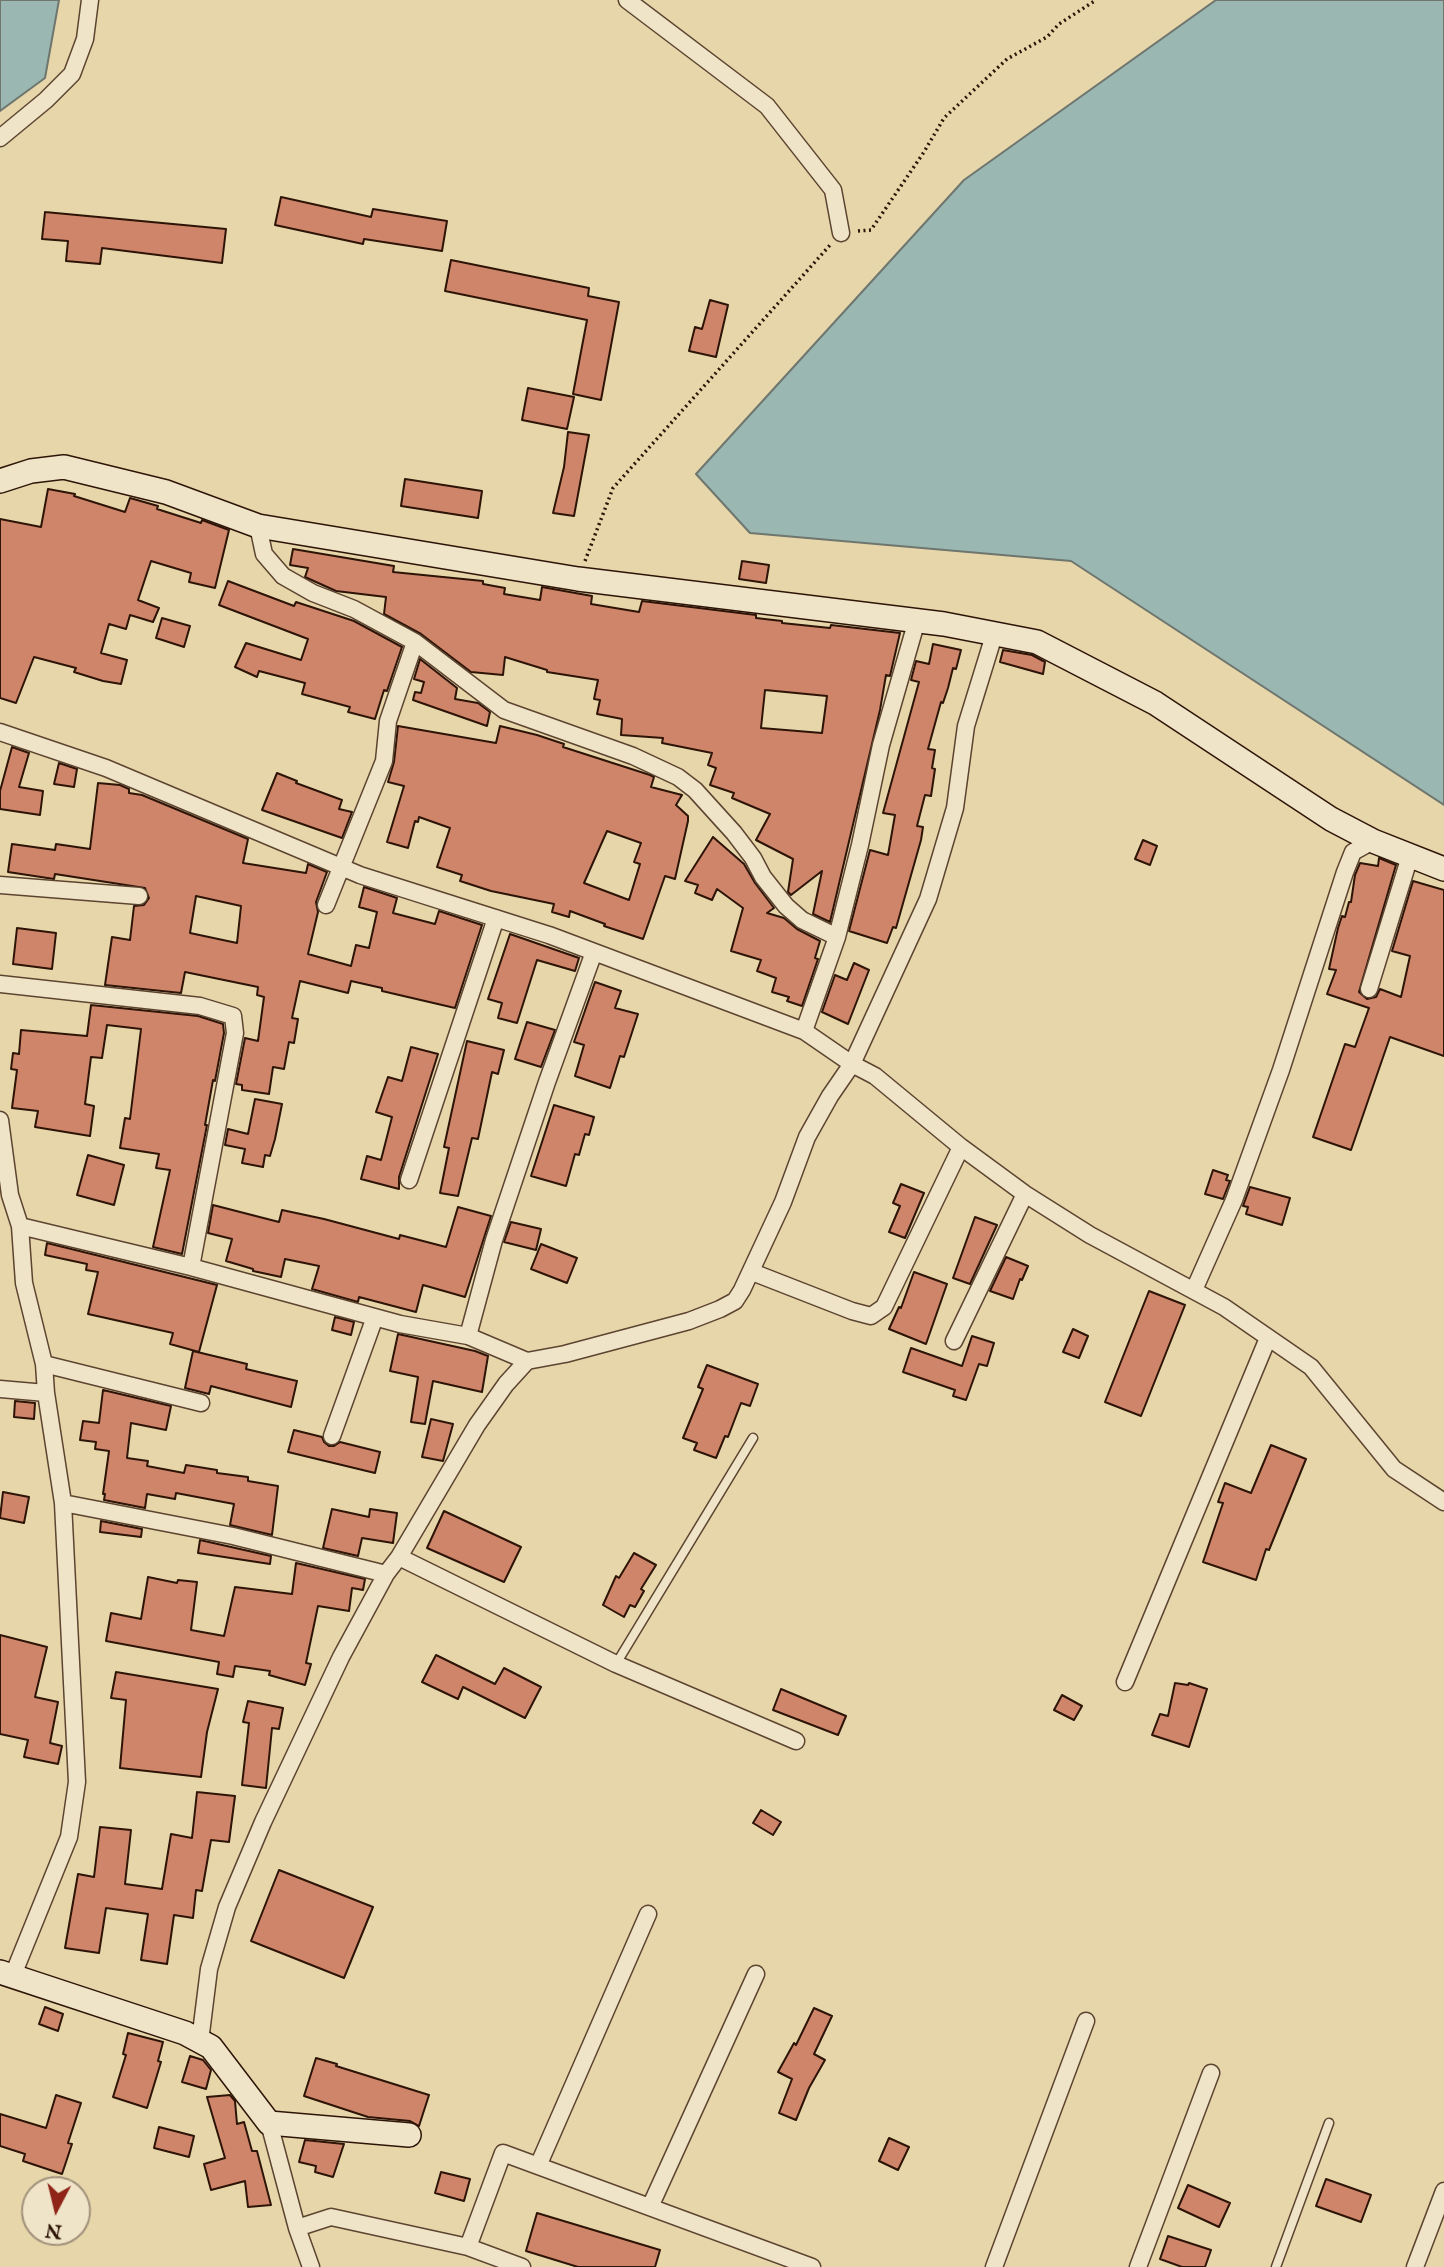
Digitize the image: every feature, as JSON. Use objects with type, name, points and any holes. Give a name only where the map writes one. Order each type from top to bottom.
[{"type":"main road","points":[[0,481],[31,471],[64,467],[166,492],[258,526],[578,579],[917,620],[995,632],[1037,642],[1155,703],[1331,819],[1373,841],[1444,869]]},
{"type":"main road","points":[[6,1973],[185,2034],[211,2046],[269,2123],[409,2136]]},
{"type":"street","points":[[0,138],[46,100],[72,74],[85,39],[90,0]]},
{"type":"street","points":[[627,0],[767,106],[833,190],[841,233]]},
{"type":"street","points":[[258,526],[264,554],[283,576],[313,593],[354,609],[415,642],[504,710],[633,756],[678,777],[695,790],[734,832],[763,877],[786,906],[802,920],[837,937]]},
{"type":"street","points":[[804,1031],[837,937],[881,745],[917,620]]},
{"type":"street","points":[[20,1226],[191,1267],[400,1324],[468,1336],[527,1361],[565,1354],[689,1321],[735,1301],[752,1272],[783,1202],[807,1138],[830,1096],[852,1064],[928,899],[955,808],[966,726],[995,632]]},
{"type":"street","points":[[326,905],[384,761],[388,721],[415,642]]},
{"type":"street","points":[[0,732],[106,768],[342,867],[594,952],[804,1031],[852,1064],[875,1076],[961,1147],[1025,1194],[1090,1236],[1194,1290],[1311,1367],[1394,1469],[1444,1502]]},
{"type":"street","points":[[1194,1290],[1234,1200],[1323,946],[1345,872],[1353,852],[1373,841]]},
{"type":"street","points":[[1369,989],[1410,856]]},
{"type":"street","points":[[0,885],[139,896]]},
{"type":"street","points":[[409,1180],[496,918]]},
{"type":"street","points":[[468,1336],[495,1240],[547,1082],[594,952]]},
{"type":"street","points":[[0,984],[200,1006],[233,1016],[236,1033],[191,1267]]},
{"type":"street","points":[[0,1120],[10,1195],[20,1226],[24,1283],[44,1364],[63,1503],[77,1782],[69,1838],[6,1973]]},
{"type":"street","points":[[752,1272],[871,1316],[884,1307],[961,1147]]},
{"type":"street","points":[[954,1341],[1025,1194]]},
{"type":"street","points":[[332,1436],[375,1317]]},
{"type":"street","points":[[1125,1682],[1268,1338]]},
{"type":"street","points":[[200,2041],[209,1969],[227,1907],[297,1748],[341,1657],[386,1574],[399,1557],[477,1425],[506,1384],[527,1361]]},
{"type":"street","points":[[44,1364],[201,1403]]},
{"type":"street","points":[[0,1390],[46,1393]]},
{"type":"street","points":[[63,1503],[233,1536],[386,1574]]},
{"type":"street","points":[[399,1557],[615,1664],[796,1741]]},
{"type":"street","points":[[538,2166],[649,1914]]},
{"type":"street","points":[[650,2207],[756,1974]]},
{"type":"street","points":[[994,2267],[1086,2021]]},
{"type":"street","points":[[1138,2267],[1211,2074]]},
{"type":"street","points":[[269,2123],[297,2228],[311,2267]]},
{"type":"street","points":[[468,2247],[503,2153],[811,2267]]},
{"type":"street","points":[[1415,2267],[1444,2191]]},
{"type":"street","points":[[297,2228],[331,2217],[468,2247],[522,2267]]},
{"type":"lane","points":[[615,1664],[753,1438]]},
{"type":"lane","points":[[1276,2267],[1329,2123]]},
{"type":"path","points":[[578,579],[613,488],[841,233],[871,230],[924,152],[944,117],[1007,59],[1047,37],[1059,24],[1096,0]]},
{"type":"water","points":[[0,0],[59,0],[45,78],[0,111]]},
{"type":"water","points":[[1216,0],[1444,0],[1444,805],[1071,561],[750,533],[696,474],[964,180]]},
{"type":"building","points":[[281,197],[371,217],[373,209],[447,221],[442,251],[364,239],[363,244],[275,225]]},
{"type":"building","points":[[45,212],[226,229],[222,263],[102,248],[100,264],[66,261],[68,241],[42,239]]},
{"type":"building","points":[[451,260],[589,288],[588,296],[619,302],[601,400],[573,394],[587,320],[445,291]]},
{"type":"building","points":[[710,300],[728,305],[716,357],[689,351],[695,327],[702,329]]},
{"type":"building","points":[[528,388],[574,397],[567,429],[522,420]]},
{"type":"building","points":[[568,432],[589,435],[574,516],[553,513],[564,467]]},
{"type":"building","points":[[405,479],[482,491],[478,518],[401,506]]},
{"type":"building","points":[[48,489],[75,494],[74,496],[125,512],[130,498],[158,506],[157,509],[229,530],[215,588],[189,582],[191,573],[151,561],[138,600],[159,608],[153,622],[130,615],[126,629],[109,624],[101,653],[127,660],[121,684],[74,672],[76,668],[34,657],[16,703],[0,698],[0,519],[41,527]]},
{"type":"building","points":[[293,549],[394,566],[393,572],[483,581],[483,584],[505,588],[504,594],[540,600],[542,587],[592,596],[591,604],[639,612],[642,601],[756,615],[756,618],[782,623],[830,628],[831,625],[900,633],[890,676],[886,675],[830,922],[813,914],[822,871],[791,895],[788,892],[793,859],[756,840],[770,814],[732,798],[734,793],[710,785],[716,768],[708,765],[712,753],[662,743],[663,738],[621,735],[622,719],[597,714],[600,700],[594,699],[598,680],[547,672],[505,657],[503,675],[471,672],[421,634],[384,614],[386,597],[336,591],[305,577],[308,568],[290,565]],"holes":[[[765,690],[827,696],[822,733],[761,728]]]},
{"type":"building","points":[[742,561],[769,565],[766,583],[739,579]]},
{"type":"building","points":[[228,581],[294,606],[296,602],[354,621],[402,647],[375,719],[348,712],[350,707],[302,694],[305,683],[259,671],[257,677],[235,667],[246,643],[301,660],[308,639],[219,605]]},
{"type":"building","points":[[162,618],[190,626],[184,647],[156,638]]},
{"type":"building","points":[[933,644],[961,650],[943,703],[941,702],[928,749],[935,750],[931,796],[925,795],[917,826],[923,827],[921,840],[896,928],[893,927],[887,943],[849,931],[870,850],[888,855],[895,815],[883,813],[919,682],[911,680],[916,661],[929,664]]},
{"type":"building","points":[[1003,650],[1032,655],[1045,662],[1043,674],[1000,662]]},
{"type":"building","points":[[420,659],[457,688],[455,699],[478,703],[490,712],[487,726],[413,700],[415,692],[421,693],[424,682],[414,679]]},
{"type":"building","points":[[398,726],[496,743],[500,726],[537,735],[564,744],[563,747],[650,775],[654,777],[651,787],[682,795],[676,805],[688,816],[688,821],[675,879],[665,876],[643,939],[570,911],[569,917],[552,912],[554,904],[491,891],[460,881],[462,875],[437,867],[450,828],[419,817],[418,822],[415,821],[408,848],[387,842],[404,786],[388,782],[394,762]],"holes":[[[607,831],[641,843],[634,862],[640,864],[629,900],[584,883]]]},
{"type":"building","points":[[12,747],[29,753],[19,787],[43,791],[40,815],[0,809],[0,791]]},
{"type":"building","points":[[59,763],[77,769],[74,787],[54,784]]},
{"type":"building","points":[[277,773],[342,800],[339,809],[352,812],[342,838],[262,810]]},
{"type":"building","points":[[98,783],[120,785],[129,789],[129,793],[142,795],[248,839],[243,863],[306,873],[308,864],[327,872],[316,902],[318,912],[308,954],[351,966],[356,945],[369,948],[377,912],[359,907],[364,887],[397,898],[393,913],[435,924],[439,911],[482,925],[455,1008],[351,981],[348,993],[300,981],[292,1018],[298,1019],[294,1043],[289,1042],[284,1069],[273,1067],[269,1094],[242,1090],[242,1085],[236,1084],[245,1038],[258,1041],[264,997],[257,995],[258,987],[185,972],[181,993],[105,985],[112,937],[130,940],[134,906],[144,905],[149,898],[145,888],[55,874],[54,879],[8,872],[12,844],[55,850],[56,844],[90,849]],"holes":[[[196,896],[241,906],[237,943],[190,933]]]},
{"type":"building","points":[[713,837],[744,864],[774,908],[767,913],[784,918],[797,929],[820,941],[815,958],[818,959],[802,1006],[787,1001],[789,997],[772,992],[776,978],[757,971],[761,960],[731,951],[743,908],[717,889],[712,900],[695,893],[698,885],[685,881]]},
{"type":"building","points":[[1143,840],[1157,846],[1150,865],[1135,859]]},
{"type":"building","points":[[1379,858],[1396,865],[1359,992],[1367,999],[1376,997],[1380,989],[1401,997],[1410,956],[1392,951],[1413,881],[1444,890],[1444,1056],[1390,1037],[1351,1150],[1313,1137],[1345,1044],[1355,1047],[1369,1008],[1327,994],[1336,970],[1329,969],[1338,928],[1351,902],[1355,875],[1360,863],[1378,866]]},
{"type":"building","points":[[17,928],[56,933],[52,969],[13,964]]},
{"type":"building","points":[[510,934],[579,958],[575,971],[537,960],[517,1023],[498,1018],[502,1003],[488,999]]},
{"type":"building","points":[[854,963],[869,970],[848,1024],[822,1012],[835,975],[847,980]]},
{"type":"building","points":[[595,982],[621,991],[615,1008],[638,1014],[624,1057],[620,1056],[610,1088],[575,1076],[584,1045],[574,1042]]},
{"type":"building","points":[[91,1005],[198,1016],[223,1024],[224,1033],[182,1254],[153,1247],[170,1170],[156,1168],[159,1154],[120,1148],[125,1118],[130,1119],[141,1029],[107,1025],[102,1058],[91,1057],[85,1104],[94,1106],[90,1136],[35,1127],[38,1111],[12,1108],[17,1070],[11,1069],[13,1053],[19,1054],[21,1030],[87,1036]]},
{"type":"building","points":[[527,1022],[555,1030],[541,1067],[515,1059]]},
{"type":"building","points":[[467,1041],[504,1050],[498,1074],[492,1072],[478,1139],[472,1138],[458,1196],[440,1193],[449,1148],[444,1147]]},
{"type":"building","points":[[411,1047],[438,1054],[399,1177],[399,1189],[361,1179],[367,1156],[381,1160],[392,1117],[376,1112],[388,1077],[402,1081]]},
{"type":"building","points":[[255,1099],[282,1104],[270,1156],[265,1155],[263,1167],[242,1163],[245,1149],[225,1145],[228,1129],[248,1134]]},
{"type":"building","points":[[554,1105],[594,1117],[589,1135],[585,1134],[579,1155],[575,1154],[566,1186],[531,1176]]},
{"type":"building","points":[[88,1155],[124,1165],[114,1205],[77,1195]]},
{"type":"building","points":[[1213,1170],[1228,1175],[1226,1180],[1230,1181],[1223,1199],[1205,1194]]},
{"type":"building","points":[[901,1184],[924,1193],[905,1238],[889,1232],[900,1206],[893,1203]]},
{"type":"building","points":[[1250,1187],[1290,1198],[1282,1225],[1246,1214],[1248,1207],[1243,1206]]},
{"type":"building","points":[[213,1205],[279,1222],[282,1210],[399,1239],[400,1235],[446,1247],[458,1207],[491,1216],[465,1297],[423,1285],[416,1312],[359,1297],[358,1302],[312,1289],[319,1266],[285,1259],[281,1277],[226,1261],[232,1239],[208,1233]]},
{"type":"building","points":[[975,1217],[997,1225],[970,1284],[953,1278]]},
{"type":"building","points":[[511,1222],[541,1229],[536,1250],[504,1242]]},
{"type":"building","points":[[47,1243],[217,1285],[199,1352],[170,1344],[173,1333],[88,1314],[98,1272],[86,1270],[87,1264],[45,1255]]},
{"type":"building","points":[[541,1244],[577,1258],[567,1283],[531,1269]]},
{"type":"building","points":[[1006,1257],[1028,1266],[1013,1299],[990,1291]]},
{"type":"building","points":[[914,1272],[947,1284],[926,1344],[889,1329],[899,1307],[901,1308]]},
{"type":"building","points":[[1149,1291],[1185,1305],[1141,1416],[1105,1402]]},
{"type":"building","points":[[335,1317],[354,1322],[351,1335],[332,1330]]},
{"type":"building","points":[[1073,1329],[1088,1336],[1079,1358],[1063,1352]]},
{"type":"building","points":[[398,1334],[488,1356],[482,1392],[433,1381],[425,1424],[411,1422],[418,1377],[390,1371]]},
{"type":"building","points":[[972,1336],[994,1343],[987,1366],[979,1364],[966,1400],[953,1396],[955,1390],[903,1372],[911,1348],[962,1366]]},
{"type":"building","points":[[193,1351],[247,1364],[246,1369],[297,1381],[291,1407],[211,1386],[209,1394],[185,1388]]},
{"type":"building","points":[[707,1365],[758,1384],[750,1406],[741,1403],[728,1437],[725,1436],[716,1458],[694,1450],[697,1443],[683,1438],[703,1389],[698,1387]]},
{"type":"building","points":[[103,1390],[171,1406],[166,1430],[131,1423],[127,1458],[148,1461],[147,1466],[184,1473],[186,1465],[217,1470],[217,1473],[248,1477],[248,1481],[278,1486],[272,1535],[230,1525],[234,1504],[176,1493],[175,1499],[147,1494],[145,1508],[104,1500],[109,1451],[95,1449],[96,1442],[80,1440],[83,1421],[99,1423]]},
{"type":"building","points":[[15,1401],[35,1403],[34,1419],[14,1417]]},
{"type":"building","points":[[431,1419],[453,1424],[443,1461],[422,1457]]},
{"type":"building","points":[[294,1430],[322,1437],[329,1446],[340,1442],[380,1452],[375,1473],[288,1452]]},
{"type":"building","points":[[1271,1445],[1306,1459],[1269,1550],[1266,1549],[1256,1580],[1203,1562],[1223,1503],[1218,1502],[1225,1483],[1251,1493]]},
{"type":"building","points":[[3,1492],[29,1497],[24,1523],[0,1518]]},
{"type":"building","points":[[332,1509],[369,1517],[370,1509],[397,1513],[393,1543],[362,1538],[358,1556],[323,1548]]},
{"type":"building","points":[[444,1511],[521,1547],[504,1582],[427,1548]]},
{"type":"building","points":[[101,1521],[142,1529],[141,1537],[100,1532]]},
{"type":"building","points":[[200,1540],[271,1556],[270,1564],[198,1553]]},
{"type":"building","points":[[634,1553],[656,1565],[641,1589],[644,1591],[635,1607],[630,1605],[624,1617],[603,1605],[616,1576],[619,1578]]},
{"type":"building","points":[[296,1563],[365,1579],[363,1590],[352,1588],[349,1611],[318,1606],[306,1663],[311,1664],[305,1685],[269,1675],[270,1671],[235,1666],[233,1677],[217,1674],[219,1662],[106,1641],[111,1613],[141,1619],[148,1577],[177,1583],[178,1580],[197,1582],[191,1630],[224,1636],[235,1587],[292,1594]]},
{"type":"building","points":[[0,1635],[47,1647],[35,1697],[58,1702],[50,1743],[62,1746],[58,1764],[24,1757],[28,1740],[0,1734]]},
{"type":"building","points":[[436,1655],[495,1684],[504,1668],[541,1687],[525,1718],[463,1687],[458,1699],[422,1682]]},
{"type":"building","points":[[116,1672],[218,1689],[207,1732],[201,1777],[120,1768],[126,1700],[111,1698]]},
{"type":"building","points":[[1175,1683],[1189,1683],[1207,1689],[1189,1747],[1152,1735],[1160,1714],[1168,1716]]},
{"type":"building","points":[[781,1689],[846,1716],[838,1735],[773,1710]]},
{"type":"building","points":[[1062,1695],[1082,1706],[1074,1720],[1054,1710]]},
{"type":"building","points":[[248,1701],[283,1708],[279,1729],[272,1728],[266,1788],[242,1785],[249,1723],[243,1722]]},
{"type":"building","points":[[197,1792],[235,1796],[229,1842],[211,1840],[202,1891],[196,1890],[193,1918],[174,1915],[167,1964],[141,1960],[148,1914],[106,1908],[99,1953],[65,1948],[78,1874],[94,1877],[100,1827],[131,1830],[125,1884],[162,1889],[171,1834],[192,1838]]},
{"type":"building","points":[[761,1810],[781,1822],[773,1835],[753,1823]]},
{"type":"building","points":[[279,1870],[373,1907],[344,1978],[251,1941]]},
{"type":"building","points":[[45,2007],[63,2014],[58,2031],[39,2024]]},
{"type":"building","points":[[814,2008],[832,2016],[814,2054],[825,2060],[809,2088],[796,2120],[779,2113],[792,2079],[778,2072],[794,2043],[796,2045]]},
{"type":"building","points":[[128,2033],[163,2042],[158,2061],[161,2062],[147,2108],[113,2097],[126,2055],[123,2054]]},
{"type":"building","points":[[190,2056],[203,2060],[211,2070],[206,2089],[182,2082]]},
{"type":"building","points":[[316,2058],[429,2095],[419,2126],[410,2121],[368,2117],[304,2096]]},
{"type":"building","points":[[56,2095],[81,2103],[68,2143],[72,2144],[62,2174],[23,2161],[25,2154],[0,2146],[0,2114],[46,2128]]},
{"type":"building","points":[[230,2095],[235,2101],[237,2124],[244,2122],[252,2151],[257,2151],[271,2205],[248,2207],[245,2181],[211,2190],[204,2164],[225,2158],[207,2097]]},
{"type":"building","points":[[159,2127],[194,2136],[189,2157],[154,2148]]},
{"type":"building","points":[[889,2138],[909,2147],[898,2170],[879,2161]]},
{"type":"building","points":[[305,2140],[344,2144],[333,2177],[315,2172],[316,2166],[299,2162]]},
{"type":"building","points":[[441,2172],[470,2179],[464,2201],[435,2193]]},
{"type":"building","points":[[1326,2179],[1371,2195],[1361,2222],[1316,2206]]},
{"type":"building","points":[[1188,2185],[1230,2203],[1219,2227],[1178,2208]]},
{"type":"building","points":[[537,2213],[660,2250],[655,2267],[578,2267],[526,2251]]},
{"type":"building","points":[[1168,2236],[1211,2250],[1205,2267],[1182,2267],[1160,2259]]}]
